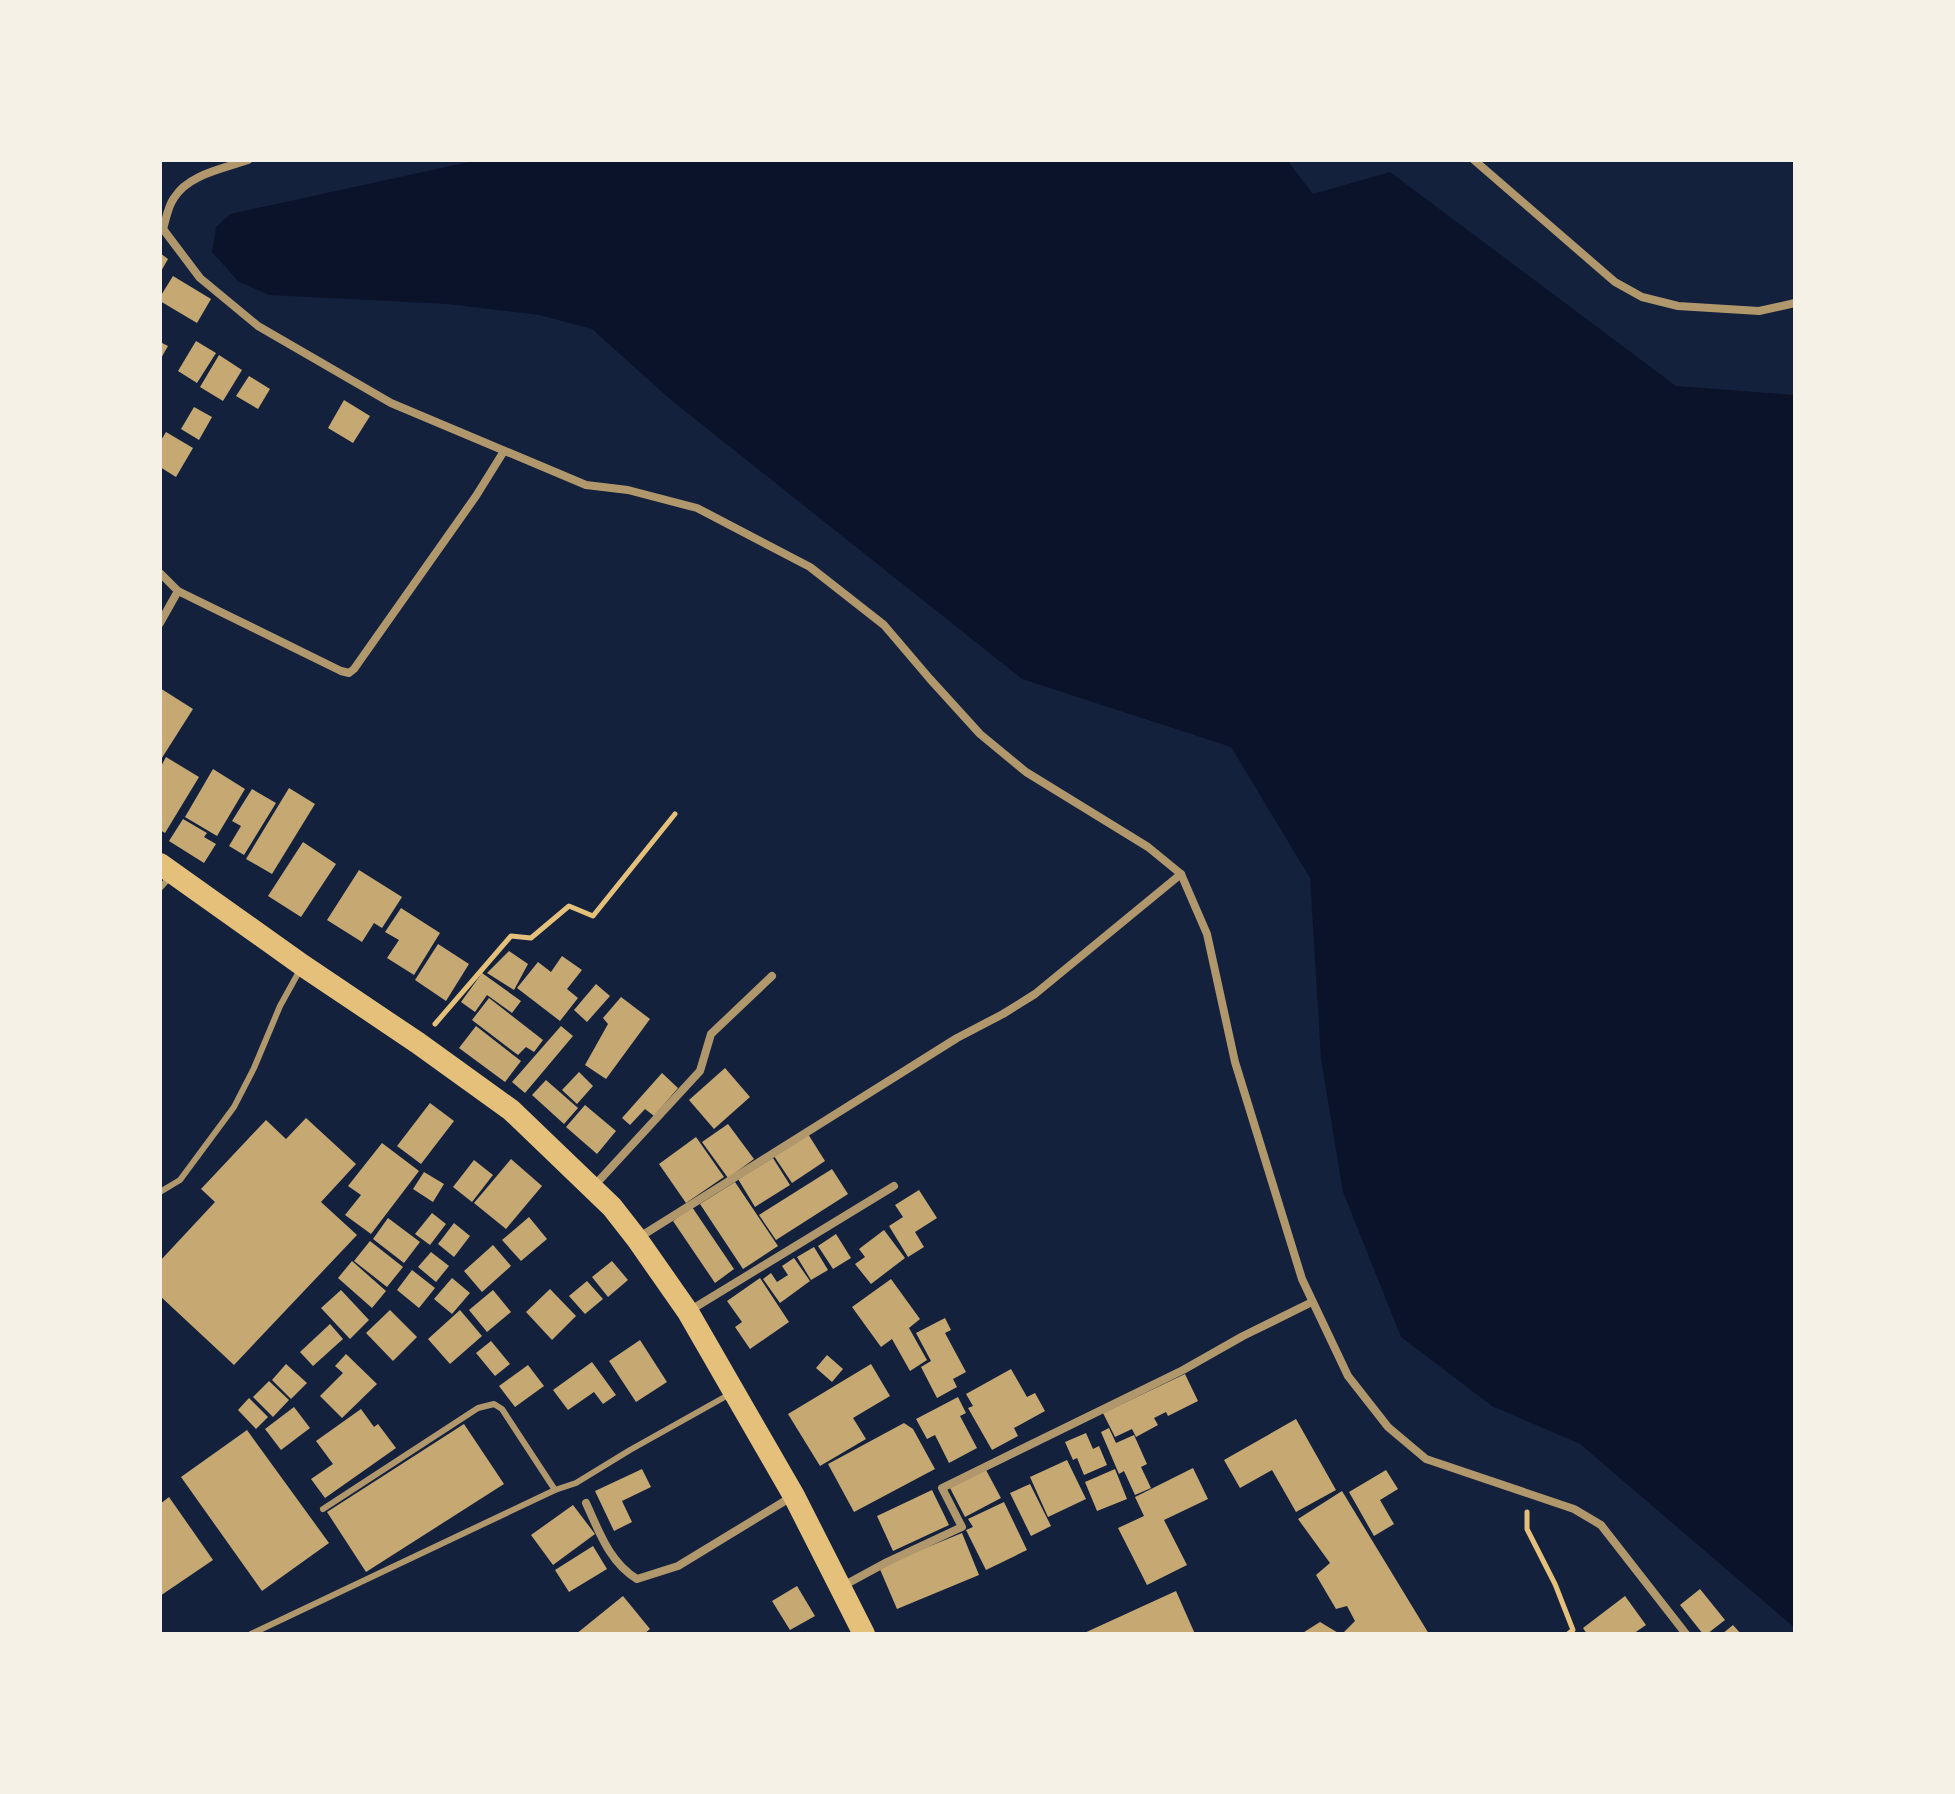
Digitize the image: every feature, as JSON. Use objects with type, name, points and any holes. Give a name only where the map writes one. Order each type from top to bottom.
[{"type":"highway","points":[[165,875],[418,1043],[511,1110],[593,1187],[637,1239],[688,1312],[794,1496],[864,1634]]},
{"type":"street","points":[[248,160],[199,177],[182,187],[172,200],[162,228],[200,278],[258,326],[391,403],[586,485],[628,490],[697,508],[810,567],[884,625],[980,734],[1026,772],[1148,847],[1181,874],[1207,934],[1235,1062],[1302,1279],[1348,1376],[1388,1427],[1426,1459],[1574,1509],[1601,1525],[1686,1634]]},
{"type":"street","points":[[1474,160],[1615,282],[1642,297],[1678,306],[1759,311],[1795,303]]},
{"type":"street","points":[[160,573],[178,591],[349,673],[476,496],[504,451]]},
{"type":"street","points":[[160,623],[178,591]]},
{"type":"street","points":[[637,1239],[957,1038],[1035,994],[1181,874]]},
{"type":"street","points":[[593,1187],[700,1071],[711,1034],[772,976]]},
{"type":"street","points":[[688,1312],[894,1186]]},
{"type":"street","points":[[840,1588],[962,1527],[942,1488],[1183,1370],[1312,1302]]},
{"type":"street","points":[[586,1503],[607,1550],[622,1568],[637,1579],[678,1566],[794,1496]]},
{"type":"lane","points":[[160,1192],[180,1180],[234,1107],[302,965]]},
{"type":"lane","points":[[251,1634],[555,1490],[576,1483],[734,1391]]},
{"type":"lane","points":[[323,1509],[478,1408],[494,1404],[502,1409],[555,1490]]},
{"type":"path","points":[[418,1043],[511,936],[531,938],[569,906],[593,916],[675,814]]},
{"type":"path","points":[[1527,1494],[1527,1529],[1555,1584],[1573,1630],[1568,1634]]},
{"type":"water","points":[[478,160],[1287,160],[1313,194],[1390,172],[1676,386],[1795,395],[1795,1628],[1580,1444],[1492,1406],[1401,1337],[1343,1192],[1321,1059],[1310,878],[1231,747],[1022,679],[671,400],[592,329],[539,315],[447,304],[269,295],[238,281],[212,252],[216,227],[230,214]]},
{"type":"building","points":[[160,253],[168,259],[160,273]]},
{"type":"building","points":[[173,276],[211,299],[197,323],[160,301]]},
{"type":"building","points":[[196,341],[216,353],[197,383],[178,371]]},
{"type":"building","points":[[160,342],[168,346],[160,360]]},
{"type":"building","points":[[219,355],[242,370],[223,401],[200,387]]},
{"type":"building","points":[[249,376],[270,389],[258,409],[236,396]]},
{"type":"building","points":[[344,400],[370,416],[353,443],[328,428]]},
{"type":"building","points":[[194,407],[212,417],[199,440],[181,429]]},
{"type":"building","points":[[166,432],[193,448],[176,477],[160,467],[160,442]]},
{"type":"building","points":[[160,688],[193,709],[160,761]]},
{"type":"building","points":[[166,757],[199,777],[165,833],[160,830],[160,768]]},
{"type":"building","points":[[213,769],[245,789],[217,836],[185,817]]},
{"type":"building","points":[[289,788],[315,804],[272,874],[246,859]]},
{"type":"building","points":[[252,789],[276,803],[244,855],[229,846],[241,826],[232,821]]},
{"type":"building","points":[[183,819],[207,833],[204,837],[216,844],[204,863],[169,841]]},
{"type":"building","points":[[303,842],[336,864],[301,917],[268,896]]},
{"type":"building","points":[[359,870],[402,897],[382,928],[374,923],[362,942],[327,920]]},
{"type":"building","points":[[401,908],[440,933],[414,975],[387,958],[399,940],[385,932]]},
{"type":"building","points":[[438,944],[469,964],[446,1001],[415,980]]},
{"type":"building","points":[[509,951],[528,964],[514,990],[487,973]]},
{"type":"building","points":[[562,956],[582,970],[567,989],[578,998],[560,1021],[517,988],[538,962],[551,972]]},
{"type":"building","points":[[482,973],[521,1001],[512,1013],[487,995],[475,1012],[461,1002]]},
{"type":"building","points":[[596,984],[610,996],[587,1022],[574,1010]]},
{"type":"building","points":[[621,997],[650,1019],[606,1079],[585,1065],[608,1024],[603,1018]]},
{"type":"building","points":[[489,998],[543,1040],[534,1052],[526,1047],[518,1055],[472,1020]]},
{"type":"building","points":[[476,1026],[521,1061],[505,1082],[459,1048]]},
{"type":"building","points":[[561,1026],[573,1036],[525,1093],[512,1082]]},
{"type":"building","points":[[725,1068],[750,1097],[714,1129],[689,1100]]},
{"type":"building","points":[[579,1072],[593,1086],[577,1104],[562,1090]]},
{"type":"building","points":[[662,1073],[678,1088],[654,1116],[645,1109],[630,1125],[622,1118]]},
{"type":"building","points":[[546,1080],[578,1108],[564,1124],[532,1095]]},
{"type":"building","points":[[430,1103],[454,1121],[421,1164],[397,1146]]},
{"type":"building","points":[[585,1105],[616,1131],[597,1154],[566,1127]]},
{"type":"building","points":[[306,1118],[356,1164],[321,1202],[357,1235],[234,1365],[160,1296],[160,1261],[215,1202],[201,1189],[266,1120],[286,1139]]},
{"type":"building","points":[[728,1124],[754,1159],[728,1178],[702,1142]]},
{"type":"building","points":[[808,1134],[825,1161],[792,1183],[774,1156]]},
{"type":"building","points":[[696,1137],[724,1177],[686,1203],[659,1164]]},
{"type":"building","points":[[382,1143],[419,1171],[371,1234],[345,1215],[361,1195],[348,1186]]},
{"type":"building","points":[[773,1158],[790,1185],[755,1207],[738,1179]]},
{"type":"building","points":[[511,1159],[542,1186],[506,1229],[474,1203]]},
{"type":"building","points":[[474,1160],[493,1175],[472,1202],[453,1187]]},
{"type":"building","points":[[832,1169],[848,1194],[776,1240],[759,1215]]},
{"type":"building","points":[[424,1172],[444,1184],[433,1202],[413,1189]]},
{"type":"building","points":[[735,1182],[778,1246],[743,1269],[700,1204]]},
{"type":"building","points":[[919,1190],[937,1218],[915,1232],[924,1247],[908,1257],[889,1226],[903,1217],[895,1205]]},
{"type":"building","points":[[692,1207],[734,1269],[715,1283],[673,1221]]},
{"type":"building","points":[[432,1213],[446,1224],[430,1245],[415,1234]]},
{"type":"building","points":[[529,1217],[547,1239],[521,1261],[502,1240]]},
{"type":"building","points":[[388,1218],[420,1242],[404,1263],[373,1239]]},
{"type":"building","points":[[454,1223],[470,1236],[454,1257],[438,1244]]},
{"type":"building","points":[[884,1230],[905,1258],[871,1284],[855,1264],[865,1257],[859,1249]]},
{"type":"building","points":[[836,1234],[851,1258],[833,1269],[818,1246]]},
{"type":"building","points":[[370,1241],[403,1267],[387,1287],[354,1261]]},
{"type":"building","points":[[493,1245],[511,1266],[482,1292],[464,1271]]},
{"type":"building","points":[[814,1247],[828,1270],[811,1280],[797,1257]]},
{"type":"building","points":[[431,1252],[449,1266],[436,1282],[418,1267]]},
{"type":"building","points":[[794,1258],[810,1281],[780,1303],[763,1279],[771,1273],[777,1282],[788,1275],[782,1266]]},
{"type":"building","points":[[352,1261],[386,1291],[372,1308],[338,1278]]},
{"type":"building","points":[[612,1261],[628,1280],[608,1297],[592,1277]]},
{"type":"building","points":[[412,1270],[435,1288],[419,1308],[397,1290]]},
{"type":"building","points":[[452,1278],[470,1293],[452,1314],[434,1299]]},
{"type":"building","points":[[760,1278],[789,1322],[750,1349],[735,1327],[742,1322],[727,1301]]},
{"type":"building","points":[[891,1279],[920,1319],[909,1328],[927,1360],[910,1371],[892,1339],[881,1347],[852,1307]]},
{"type":"building","points":[[587,1281],[603,1299],[585,1314],[569,1296]]},
{"type":"building","points":[[550,1289],[576,1316],[552,1340],[526,1312]]},
{"type":"building","points":[[341,1290],[369,1320],[350,1339],[321,1308]]},
{"type":"building","points":[[493,1290],[511,1312],[487,1332],[469,1310]]},
{"type":"building","points":[[390,1310],[417,1337],[393,1361],[366,1333]]},
{"type":"building","points":[[460,1310],[482,1336],[450,1364],[428,1339]]},
{"type":"building","points":[[945,1318],[951,1330],[945,1333],[966,1372],[953,1379],[957,1387],[937,1398],[921,1367],[931,1361],[916,1333]]},
{"type":"building","points":[[330,1324],[343,1339],[313,1366],[300,1352]]},
{"type":"building","points":[[640,1340],[667,1382],[636,1402],[609,1361]]},
{"type":"building","points":[[491,1341],[510,1364],[495,1376],[476,1353]]},
{"type":"building","points":[[346,1354],[377,1384],[342,1418],[320,1396],[343,1373],[335,1366]]},
{"type":"building","points":[[827,1355],[843,1369],[832,1382],[816,1368]]},
{"type":"building","points":[[592,1362],[616,1395],[603,1404],[594,1392],[568,1410],[553,1390]]},
{"type":"building","points":[[286,1364],[307,1383],[291,1399],[272,1380]]},
{"type":"building","points":[[871,1364],[890,1396],[853,1418],[866,1439],[820,1466],[788,1414]]},
{"type":"building","points":[[528,1365],[544,1386],[515,1407],[499,1386]]},
{"type":"building","points":[[1011,1369],[1027,1397],[1035,1393],[1045,1411],[1014,1428],[1018,1436],[992,1450],[968,1408],[973,1406],[966,1394]]},
{"type":"building","points":[[1185,1374],[1198,1401],[1168,1416],[1166,1412],[1154,1418],[1158,1425],[1136,1437],[1132,1429],[1115,1437],[1103,1413]]},
{"type":"building","points":[[269,1381],[289,1400],[273,1417],[253,1397]]},
{"type":"building","points":[[958,1397],[966,1413],[960,1416],[977,1448],[949,1463],[935,1435],[927,1439],[916,1419]]},
{"type":"building","points":[[249,1398],[268,1417],[256,1429],[238,1410]]},
{"type":"building","points":[[294,1407],[310,1428],[281,1450],[265,1429]]},
{"type":"building","points":[[361,1409],[374,1427],[378,1424],[396,1448],[325,1498],[311,1479],[333,1464],[316,1441]]},
{"type":"building","points":[[1296,1419],[1336,1490],[1296,1512],[1272,1470],[1240,1488],[1224,1460]]},
{"type":"building","points":[[904,1423],[913,1429],[935,1469],[854,1512],[828,1464]]},
{"type":"building","points":[[464,1424],[504,1484],[366,1572],[327,1512]]},
{"type":"building","points":[[1109,1428],[1116,1443],[1134,1435],[1147,1464],[1141,1467],[1151,1488],[1135,1495],[1124,1471],[1119,1474],[1101,1432]]},
{"type":"building","points":[[247,1430],[329,1543],[262,1591],[181,1477]]},
{"type":"building","points":[[1086,1433],[1093,1449],[1099,1446],[1107,1465],[1084,1475],[1077,1458],[1073,1460],[1065,1442]]},
{"type":"building","points":[[1067,1460],[1086,1499],[1048,1517],[1030,1477]]},
{"type":"building","points":[[1193,1468],[1208,1499],[1164,1520],[1187,1565],[1147,1585],[1118,1528],[1144,1516],[1135,1497]]},
{"type":"building","points":[[642,1469],[651,1487],[622,1501],[632,1522],[614,1531],[595,1491]]},
{"type":"building","points":[[1115,1469],[1127,1499],[1097,1511],[1085,1482]]},
{"type":"building","points":[[986,1470],[1001,1498],[965,1517],[950,1488]]},
{"type":"building","points":[[1386,1470],[1398,1489],[1380,1500],[1394,1524],[1374,1536],[1349,1492]]},
{"type":"building","points":[[1030,1484],[1051,1526],[1031,1536],[1010,1493]]},
{"type":"building","points":[[932,1490],[949,1525],[893,1551],[877,1516]]},
{"type":"building","points":[[1342,1491],[1429,1634],[1342,1634],[1355,1621],[1347,1606],[1336,1609],[1316,1575],[1330,1563],[1298,1519]]},
{"type":"building","points":[[169,1497],[213,1560],[160,1596],[160,1504]]},
{"type":"building","points":[[1004,1502],[1027,1550],[986,1570],[966,1530],[973,1527],[968,1519]]},
{"type":"building","points":[[573,1505],[595,1534],[553,1565],[531,1535]]},
{"type":"building","points":[[962,1533],[979,1575],[897,1609],[879,1567]]},
{"type":"building","points":[[593,1546],[607,1569],[569,1592],[555,1570]]},
{"type":"building","points":[[797,1586],[815,1616],[790,1630],[772,1601]]},
{"type":"building","points":[[1700,1589],[1725,1620],[1707,1634],[1703,1634],[1680,1605]]},
{"type":"building","points":[[1176,1591],[1195,1634],[1082,1634]]},
{"type":"building","points":[[623,1596],[650,1629],[644,1634],[576,1634]]},
{"type":"building","points":[[1625,1596],[1646,1625],[1633,1634],[1587,1634],[1583,1628]]},
{"type":"building","points":[[1320,1622],[1340,1634],[1301,1634]]},
{"type":"building","points":[[1733,1625],[1741,1634],[1722,1634]]}]
